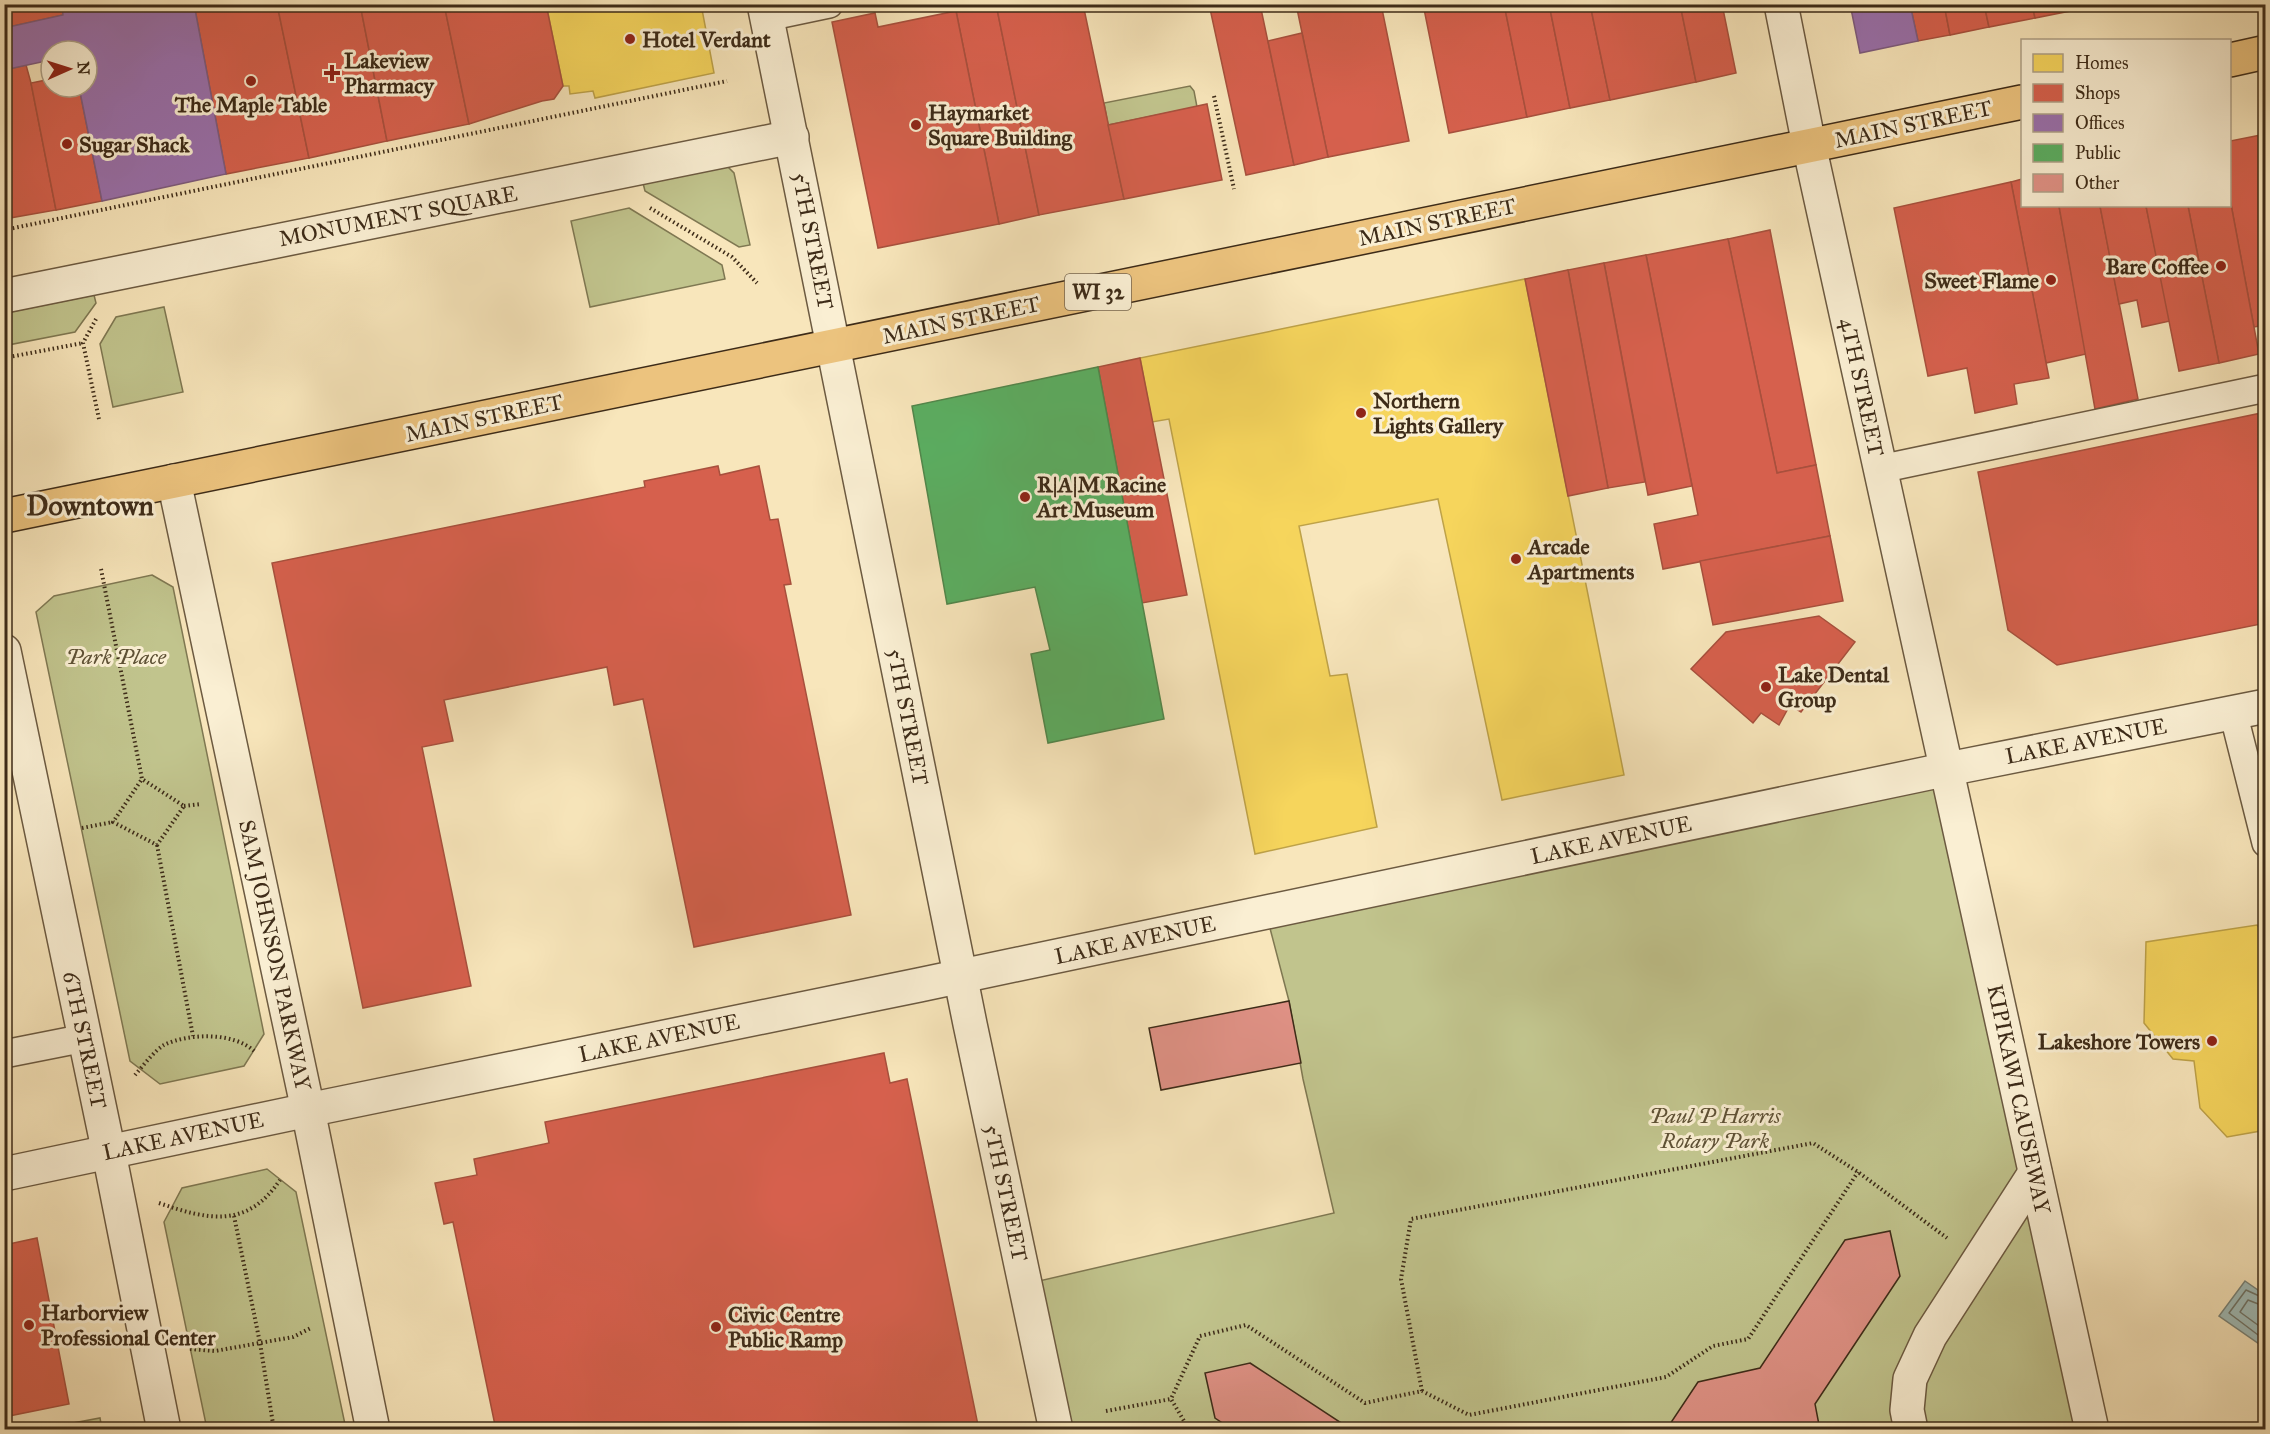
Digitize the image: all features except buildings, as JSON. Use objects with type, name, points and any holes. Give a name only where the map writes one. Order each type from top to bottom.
[{"type":"main road","points":[[2231,60],[2265,52]]},
{"type":"main road","name":"MAIN STREET","points":[[4,516],[2021,102]]},
{"type":"street","name":"4TH STREET","points":[[1781,4],[1809,146],[1948,769]]},
{"type":"street","name":"5TH STREET","points":[[766,11],[961,976],[1056,1430]]},
{"type":"street","name":"MONUMENT SQUARE","points":[[4,296],[792,137]]},
{"type":"street","name":"SAM JOHNSON PARKWAY","points":[[174,481],[308,1110],[373,1430]]},
{"type":"street","name":"6TH STREET","points":[[4,651],[109,1153],[164,1430]]},
{"type":"street","name":"LAKE AVENUE","points":[[4,1174],[1948,769],[2265,706]]},
{"type":"street","name":"KIPIKAWI CAUSEWAY","points":[[1948,769],[2092,1430]]},
{"type":"street","points":[[1911,1430],[1907,1410],[1910,1379],[1930,1336],[2035,1173]]},
{"type":"lane","points":[[766,11],[828,4]]},
{"type":"lane","points":[[1880,469],[2265,388]]},
{"type":"lane","points":[[2233,712],[2265,843]]},
{"type":"lane","points":[[4,1054],[84,1038]]},
{"type":"path","points":[[4,230],[727,81]]},
{"type":"path","points":[[1214,96],[1234,189]]},
{"type":"path","points":[[641,203],[732,257],[757,283]]},
{"type":"path","points":[[4,358],[83,343],[99,419]]},
{"type":"path","points":[[101,569],[142,779],[113,822]]},
{"type":"path","points":[[142,779],[184,806],[157,845],[193,1036]]},
{"type":"path","points":[[77,828],[113,822],[157,845]]},
{"type":"path","points":[[130,1080],[163,1046],[193,1036],[222,1037],[249,1046],[260,1058]]},
{"type":"path","points":[[1422,1391],[1401,1279],[1411,1220],[1813,1143],[1858,1172],[1947,1239]]},
{"type":"path","points":[[1171,1399],[1200,1336],[1246,1325],[1365,1403],[1422,1391],[1469,1415],[1666,1377],[1713,1346],[1748,1339],[1858,1172]]},
{"type":"path","points":[[155,1202],[193,1215],[234,1216],[272,1193],[282,1178]]},
{"type":"path","points":[[234,1216],[260,1343],[274,1430]]},
{"type":"path","points":[[181,1348],[215,1352],[293,1337],[320,1324]]},
{"type":"path","points":[[1106,1412],[1171,1399]]},
{"type":"path","points":[[1171,1399],[1187,1426],[1193,1430]]},
{"type":"green space","points":[[1190,86],[1194,91],[1197,107],[1108,125],[1104,103]]},
{"type":"green space","points":[[728,167],[734,173],[750,245],[739,247],[645,191],[643,183]]},
{"type":"green space","points":[[629,208],[722,265],[725,279],[590,307],[571,221]]},
{"type":"green space","points":[[94,295],[96,303],[75,332],[8,345],[5,313]]},
{"type":"green space","points":[[164,307],[183,392],[113,407],[100,344],[116,317]]},
{"type":"green space","name":"Park Place","points":[[152,575],[173,587],[264,1034],[244,1066],[160,1084],[130,1061],[36,612],[54,596]]},
{"type":"green space","name":"Paul P Harris Rotary Park","points":[[1948,769],[2090,1429],[1056,1429],[1026,1284],[1334,1213],[1303,1079],[1289,1001],[1266,913]]},
{"type":"green space","points":[[267,1169],[296,1192],[346,1429],[207,1429],[164,1222],[182,1188]]},
{"type":"green space","points":[[100,1418],[102,1429],[41,1429]]},
{"type":"water","points":[[2245,1281],[2265,1295],[2265,1348],[2219,1316]]},
{"type":"place","name":"Hotel Verdant","points":[[630,39]]},
{"type":"place","name":"Lakeview Pharmacy","points":[[332,73]]},
{"type":"place","name":"The Maple Table","points":[[251,81]]},
{"type":"place","name":"Haymarket Square Building","points":[[916,125]]},
{"type":"place","name":"Sugar Shack","points":[[67,144]]},
{"type":"place","name":"Bare Coffee","points":[[2221,266]]},
{"type":"place","name":"Sweet Flame","points":[[2051,280]]},
{"type":"place","name":"Northern Lights Gallery","points":[[1361,413]]},
{"type":"place","name":"R|A|M Racine Art Museum","points":[[1025,497]]},
{"type":"place","name":"Arcade Apartments","points":[[1516,559]]},
{"type":"place","name":"Lake Dental Group","points":[[1766,687]]},
{"type":"place","name":"Lakeshore Towers","points":[[2212,1041]]},
{"type":"place","name":"Harborview Professional Center","points":[[29,1325]]},
{"type":"place","name":"Civic Centre Public Ramp","points":[[716,1327]]},
{"type":"district","name":"Downtown","points":[[90,505]]}]
